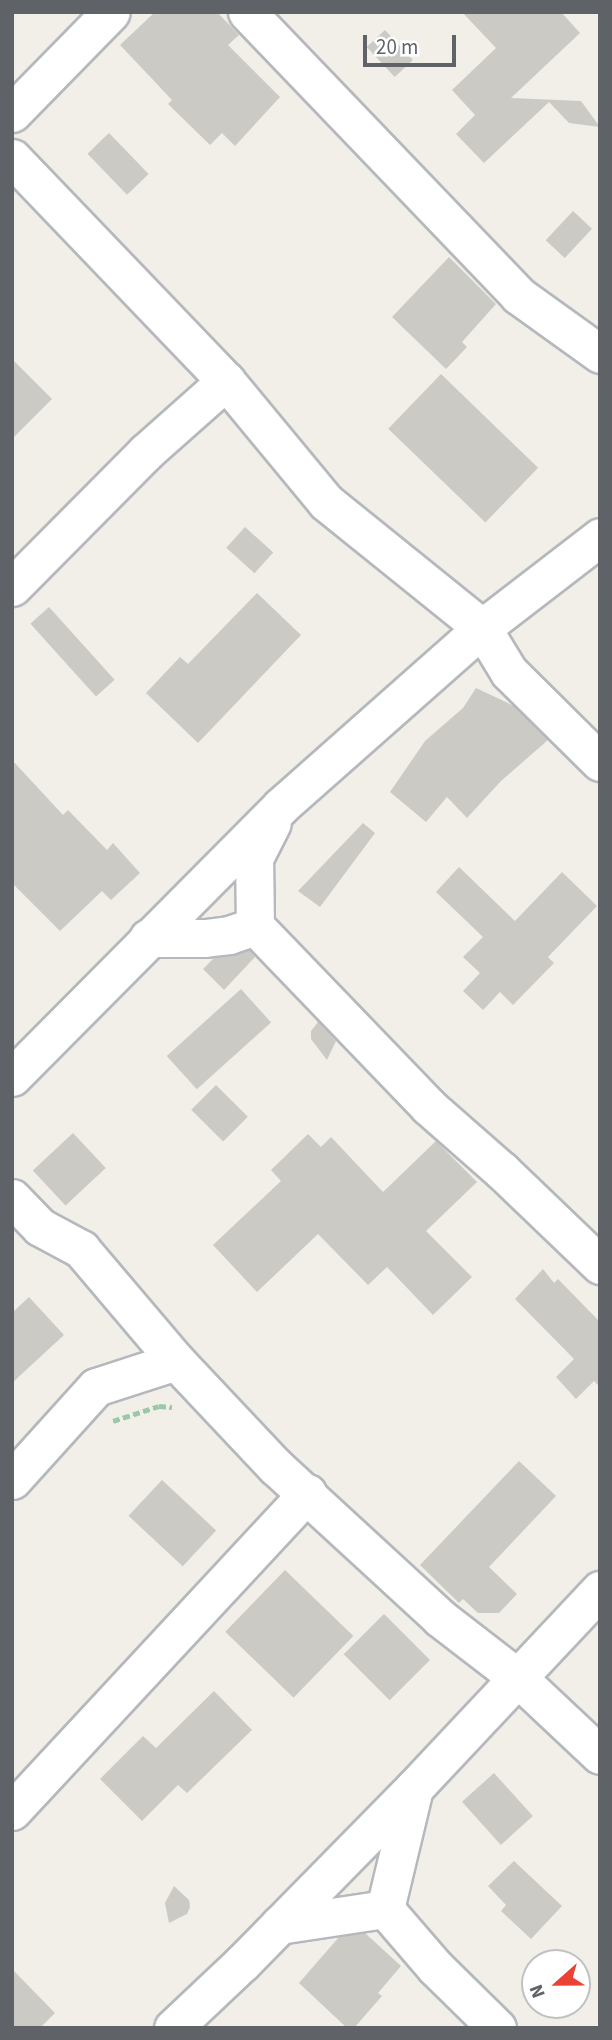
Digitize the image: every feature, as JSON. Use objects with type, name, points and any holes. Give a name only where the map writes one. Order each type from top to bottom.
[{"type":"street","points":[[12,113],[111,12]]},
{"type":"street","points":[[247,12],[518,295],[600,354]]},
{"type":"street","points":[[12,158],[226,381],[326,502],[482,628],[509,671],[600,762]]},
{"type":"street","points":[[12,587],[146,452],[226,381]]},
{"type":"street","points":[[12,1077],[281,806],[482,628],[600,537]]},
{"type":"street","points":[[281,806],[254,858],[255,926],[428,1106],[502,1171],[600,1265]]},
{"type":"street","points":[[148,939],[205,938],[255,926]]},
{"type":"street","points":[[12,1198],[40,1227],[82,1249],[176,1361],[276,1467],[440,1618],[518,1678],[600,1755]]},
{"type":"street","points":[[12,1480],[96,1387],[176,1361]]},
{"type":"street","points":[[12,1811],[307,1493]]},
{"type":"street","points":[[173,2028],[414,1788],[600,1590]]},
{"type":"street","points":[[385,1909],[414,1788]]},
{"type":"street","points":[[279,1925],[385,1909]]},
{"type":"street","points":[[385,1909],[435,1967],[497,2028]]},
{"type":"path","points":[[108,1422],[159,1406],[225,1413]]},
{"type":"building","points":[[155,12],[217,12],[239,35],[228,45],[280,97],[235,146],[222,133],[210,145],[168,104],[172,100],[120,45]]},
{"type":"building","points":[[462,12],[561,12],[580,33],[511,98],[581,101],[600,127],[569,123],[549,102],[484,163],[456,134],[475,115],[452,90],[496,48]]},
{"type":"building","points":[[385,30],[413,60],[395,77],[367,47]]},
{"type":"building","points":[[109,133],[149,174],[127,195],[87,154]]},
{"type":"building","points":[[573,211],[592,229],[565,258],[546,240]]},
{"type":"building","points":[[449,257],[496,304],[462,342],[467,347],[446,369],[392,317]]},
{"type":"building","points":[[12,359],[52,399],[12,439]]},
{"type":"building","points":[[441,374],[538,468],[485,522],[388,429]]},
{"type":"building","points":[[245,527],[273,552],[255,573],[226,548]]},
{"type":"building","points":[[257,593],[301,635],[198,743],[146,693],[180,657],[188,664]]},
{"type":"building","points":[[49,607],[115,680],[96,697],[30,624]]},
{"type":"building","points":[[476,688],[514,706],[548,740],[501,781],[467,818],[447,797],[426,822],[390,792],[425,741],[463,708]]},
{"type":"building","points":[[12,760],[63,815],[68,810],[107,850],[113,843],[140,873],[111,900],[102,891],[60,931],[12,883]]},
{"type":"building","points":[[363,823],[375,833],[320,907],[298,891]]},
{"type":"building","points":[[459,867],[515,921],[562,872],[597,906],[548,957],[554,963],[513,1005],[500,992],[483,1010],[463,991],[480,973],[463,957],[483,937],[436,892]]},
{"type":"building","points":[[249,950],[255,957],[224,990],[203,969],[214,958]]},
{"type":"building","points":[[241,989],[271,1022],[197,1089],[167,1056]]},
{"type":"building","points":[[318,1022],[336,1041],[327,1060],[311,1039],[311,1031]]},
{"type":"building","points":[[216,1085],[248,1117],[223,1142],[191,1110]]},
{"type":"building","points":[[73,1133],[106,1168],[66,1206],[33,1171]]},
{"type":"building","points":[[308,1134],[321,1147],[331,1137],[383,1192],[436,1141],[477,1182],[426,1231],[472,1277],[433,1315],[387,1267],[368,1285],[318,1234],[257,1292],[213,1245],[281,1181],[271,1170]]},
{"type":"building","points":[[543,1269],[554,1283],[558,1279],[600,1322],[600,1387],[594,1381],[576,1399],[556,1377],[574,1359],[515,1299]]},
{"type":"building","points":[[29,1297],[64,1335],[12,1383],[12,1313]]},
{"type":"building","points":[[519,1461],[556,1496],[489,1567],[517,1594],[499,1613],[478,1613],[463,1599],[459,1603],[420,1565]]},
{"type":"building","points":[[162,1480],[216,1530],[183,1566],[129,1516]]},
{"type":"building","points":[[285,1570],[353,1636],[294,1698],[225,1632]]},
{"type":"building","points":[[384,1614],[430,1660],[390,1700],[344,1654]]},
{"type":"building","points":[[214,1691],[252,1730],[187,1793],[178,1785],[142,1821],[100,1779],[143,1736],[156,1748]]},
{"type":"building","points":[[494,1773],[533,1816],[501,1845],[462,1802]]},
{"type":"building","points":[[514,1861],[562,1906],[531,1939],[501,1911],[506,1905],[488,1886]]},
{"type":"building","points":[[174,1886],[189,1900],[190,1907],[187,1914],[169,1923],[165,1903]]},
{"type":"building","points":[[365,1933],[401,1966],[378,1993],[382,1996],[354,2028],[347,2028],[299,1983],[339,1937]]},
{"type":"building","points":[[12,1969],[55,2013],[40,2028],[12,2028]]}]
